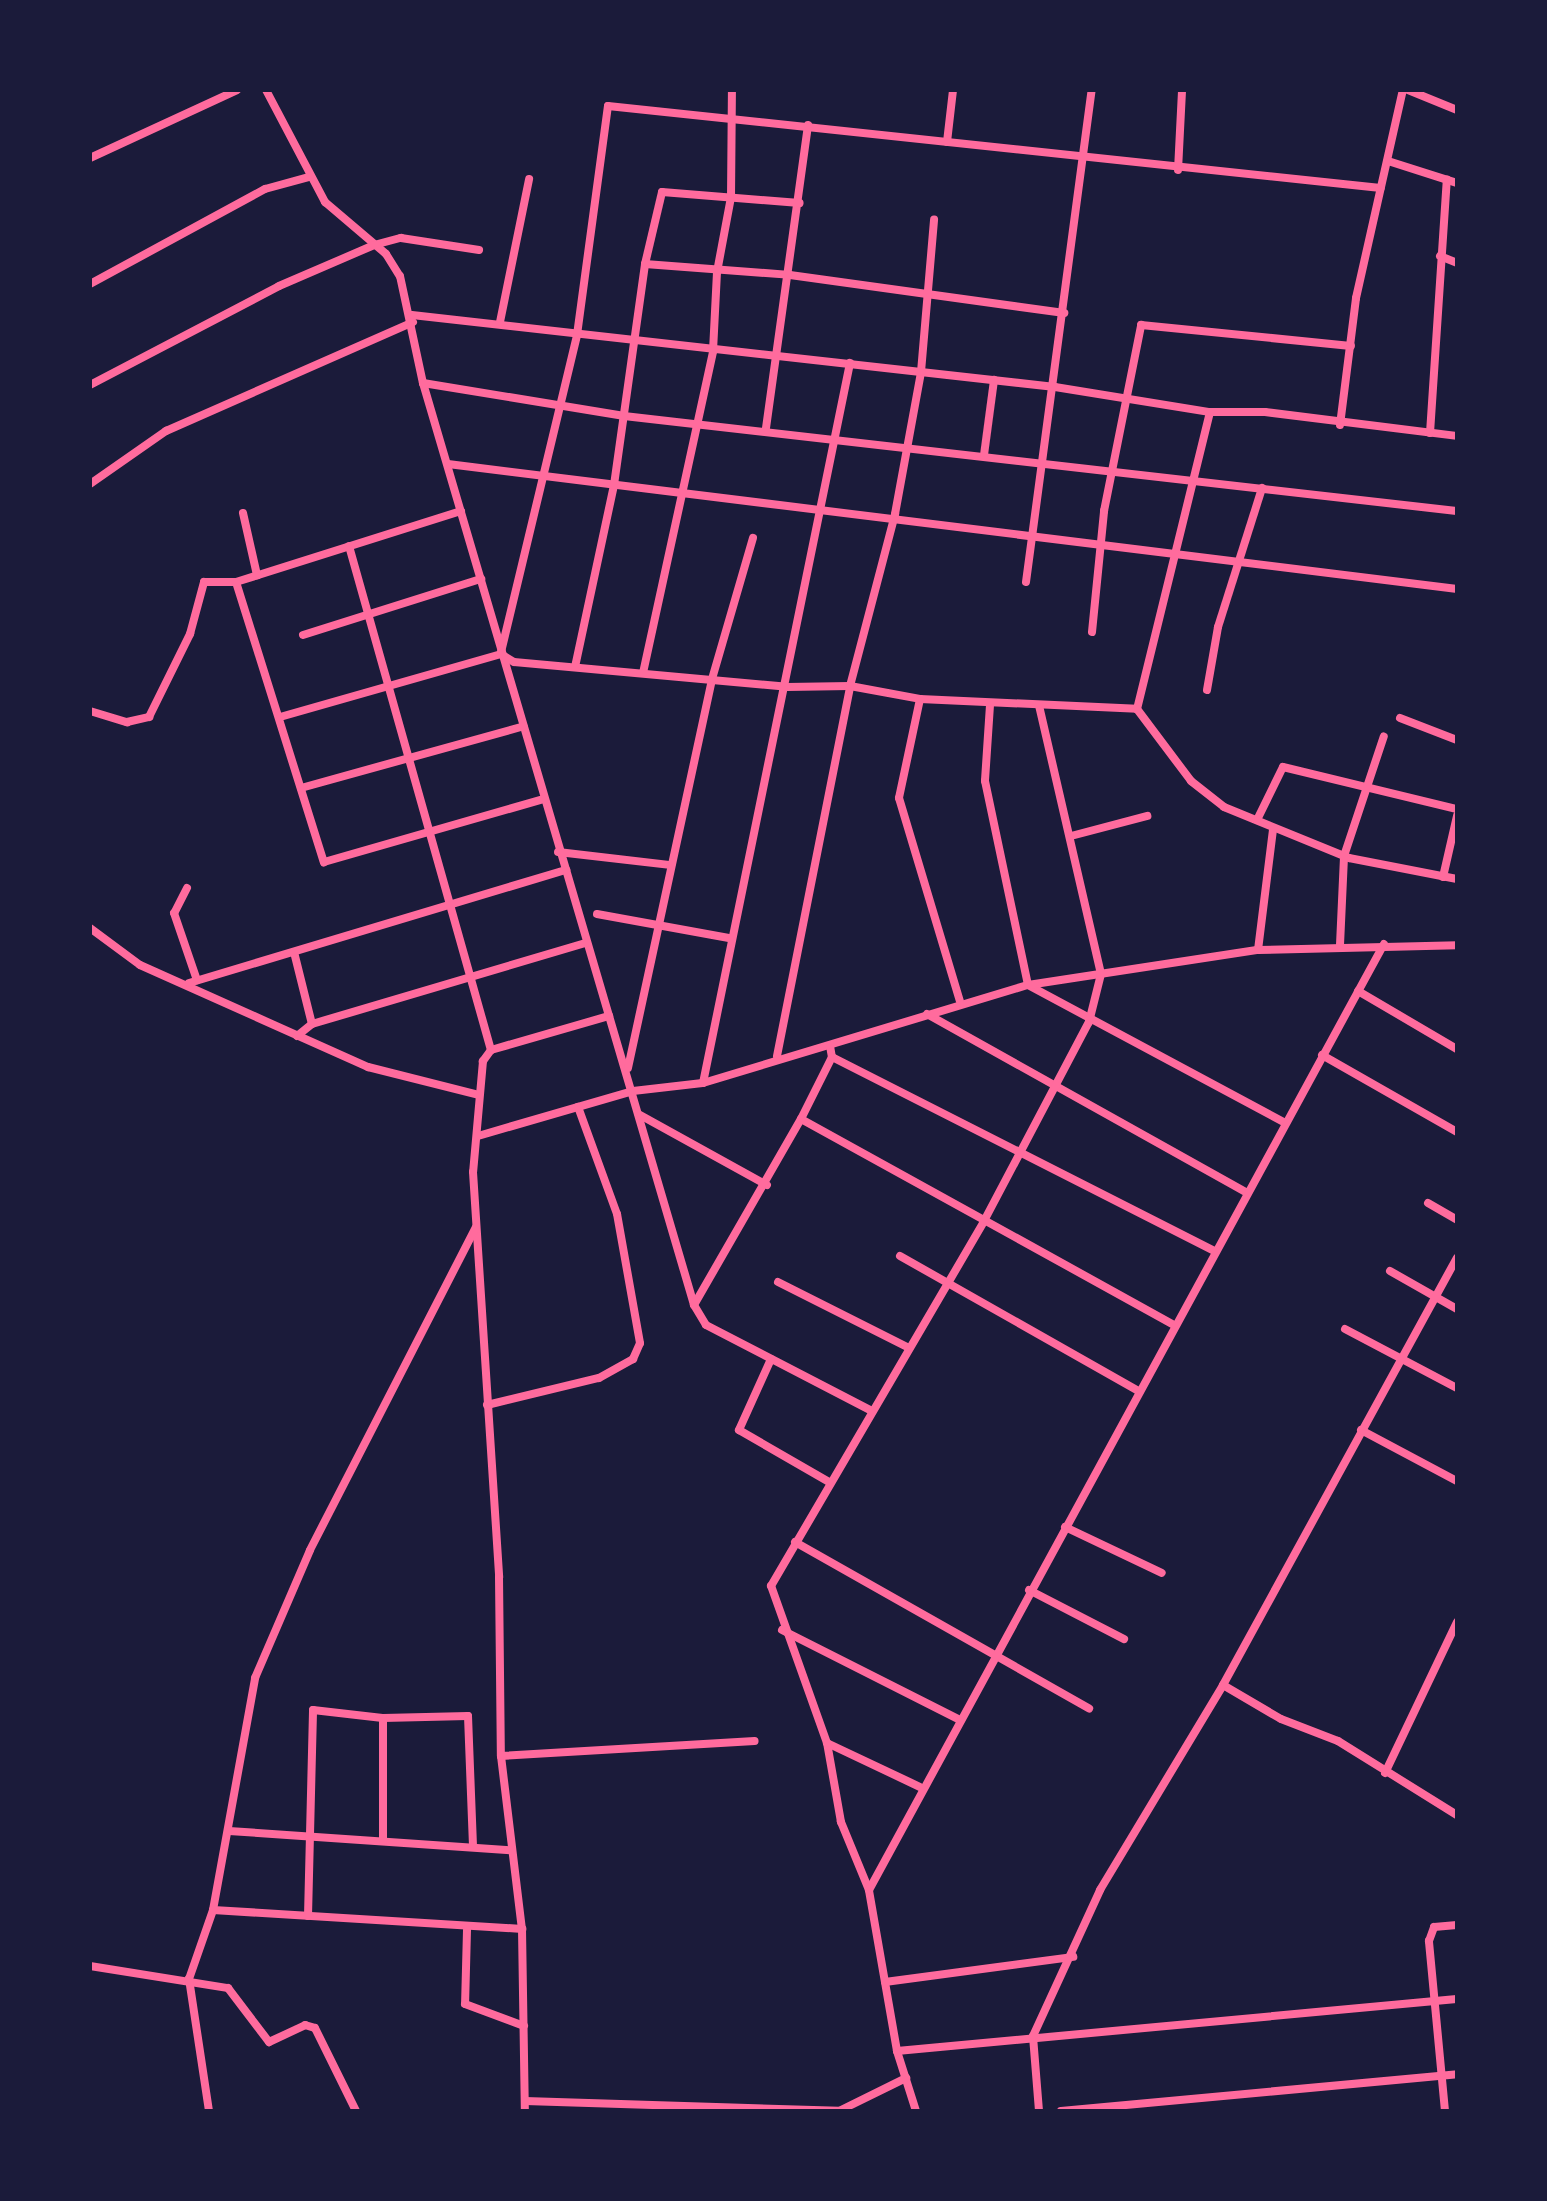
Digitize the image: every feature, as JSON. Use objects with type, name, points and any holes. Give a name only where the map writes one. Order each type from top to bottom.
[{"type":"street","points":[[90,158],[237,90]]},
{"type":"street","points":[[266,90],[308,177],[344,224],[374,245],[400,276],[423,384],[500,654],[628,1072],[694,1305],[706,1325],[870,1410]]},
{"type":"street","points":[[643,673],[714,351],[717,272],[731,197],[728,119],[732,90]]},
{"type":"street","points":[[947,142],[953,90]]},
{"type":"street","points":[[1026,582],[1056,388],[1092,90]]},
{"type":"street","points":[[1178,170],[1182,90]]},
{"type":"street","points":[[1340,426],[1381,188],[1406,90],[1457,110]]},
{"type":"street","points":[[500,654],[518,565],[548,476],[557,404],[577,335],[608,106],[1082,156],[1178,170],[1381,188]]},
{"type":"street","points":[[766,428],[780,355],[808,126]]},
{"type":"street","points":[[1388,161],[1457,183]]},
{"type":"street","points":[[90,284],[265,189],[308,177]]},
{"type":"street","points":[[500,322],[529,179]]},
{"type":"street","points":[[1430,433],[1446,180]]},
{"type":"street","points":[[574,668],[614,485],[645,264],[662,192],[800,203]]},
{"type":"street","points":[[776,1056],[850,686],[895,514],[921,372],[934,220]]},
{"type":"street","points":[[90,385],[279,286],[374,245],[402,238],[478,250]]},
{"type":"street","points":[[1440,256],[1457,263]]},
{"type":"street","points":[[645,264],[790,275],[1064,313]]},
{"type":"street","points":[[90,484],[166,432],[412,318],[500,322],[577,335],[637,337],[714,351],[780,355],[1129,397],[1210,412],[1266,412],[1340,426],[1457,436]]},
{"type":"street","points":[[1092,632],[1100,542],[1141,324],[1351,346]]},
{"type":"street","points":[[703,1083],[729,938],[839,437],[850,363]]},
{"type":"street","points":[[984,455],[994,380]]},
{"type":"street","points":[[423,384],[624,416],[766,428],[1457,511]]},
{"type":"street","points":[[1210,412],[1171,552],[1137,709],[1191,781],[1273,829],[1344,856],[1457,879]]},
{"type":"street","points":[[448,464],[895,514],[1031,535],[1241,557],[1457,588]]},
{"type":"street","points":[[1207,690],[1262,488]]},
{"type":"street","points":[[90,711],[127,722],[149,717],[190,634],[204,582],[236,582],[461,512]]},
{"type":"street","points":[[243,514],[257,575]]},
{"type":"street","points":[[628,1072],[712,678],[753,538]]},
{"type":"street","points":[[349,546],[490,1050],[479,1095],[473,1172],[499,1577],[501,1756],[522,1929],[525,2106],[839,2111],[906,2078]]},
{"type":"street","points":[[303,634],[480,579]]},
{"type":"street","points":[[236,582],[324,862],[544,799]]},
{"type":"street","points":[[280,718],[389,691],[500,654],[514,662],[787,687],[850,686],[920,699],[1137,709]]},
{"type":"street","points":[[920,699],[899,798],[960,1002]]},
{"type":"street","points":[[990,704],[984,781],[1028,985],[1089,1022],[1284,1122]]},
{"type":"street","points":[[916,2111],[897,2051],[869,1890],[841,1822],[827,1743],[782,1630],[771,1586],[944,1283],[984,1221],[1050,1086],[1089,1022],[1102,974],[1039,704]]},
{"type":"street","points":[[1400,718],[1457,740]]},
{"type":"street","points":[[300,788],[409,761],[524,726]]},
{"type":"street","points":[[1340,946],[1344,856],[1384,736]]},
{"type":"street","points":[[1257,820],[1283,766],[1457,812],[1443,877]]},
{"type":"street","points":[[1071,836],[1147,816]]},
{"type":"street","points":[[1258,950],[1273,829]]},
{"type":"street","points":[[558,852],[671,865]]},
{"type":"street","points":[[193,981],[566,870]]},
{"type":"street","points":[[187,888],[174,913],[193,981]]},
{"type":"street","points":[[597,914],[729,938]]},
{"type":"street","points":[[90,928],[140,964],[193,981],[297,1036],[368,1067],[479,1095]]},
{"type":"street","points":[[297,1036],[312,1024],[586,943]]},
{"type":"street","points":[[869,1890],[920,1787],[1384,944]]},
{"type":"street","points":[[478,1136],[633,1091],[703,1083],[776,1056],[830,1046],[960,1002],[1028,985],[1258,950],[1384,944],[1457,946]]},
{"type":"street","points":[[294,952],[312,1024]]},
{"type":"street","points":[[1358,991],[1457,1049]]},
{"type":"street","points":[[927,1014],[1246,1192]]},
{"type":"street","points":[[490,1050],[608,1016]]},
{"type":"street","points":[[694,1305],[802,1119],[832,1057],[830,1046]]},
{"type":"street","points":[[1322,1055],[1457,1132]]},
{"type":"street","points":[[832,1057],[1214,1251]]},
{"type":"street","points":[[487,1405],[599,1378],[633,1359],[640,1343],[617,1214],[578,1107]]},
{"type":"street","points":[[640,1114],[767,1184]]},
{"type":"street","points":[[802,1119],[1174,1325]]},
{"type":"street","points":[[1428,1203],[1457,1220]]},
{"type":"street","points":[[208,2111],[189,1979],[213,1910],[255,1678],[310,1550],[478,1224]]},
{"type":"street","points":[[900,1256],[1139,1391]]},
{"type":"street","points":[[1039,2111],[1033,2036],[1074,1957],[1100,1890],[1223,1685],[1457,1258]]},
{"type":"street","points":[[1390,1270],[1457,1309]]},
{"type":"street","points":[[778,1282],[907,1347]]},
{"type":"street","points":[[1345,1329],[1457,1388]]},
{"type":"street","points":[[771,1359],[738,1430],[828,1482]]},
{"type":"street","points":[[1361,1430],[1457,1481]]},
{"type":"street","points":[[1064,1527],[1162,1573]]},
{"type":"street","points":[[794,1542],[992,1658],[1089,1708]]},
{"type":"street","points":[[1030,1590],[1124,1639]]},
{"type":"street","points":[[1386,1773],[1457,1622]]},
{"type":"street","points":[[782,1630],[958,1719]]},
{"type":"street","points":[[1223,1685],[1281,1720],[1338,1742],[1457,1816]]},
{"type":"street","points":[[308,1916],[315,1836],[313,1710],[383,1718],[468,1716],[473,1847]]},
{"type":"street","points":[[383,1718],[383,1841]]},
{"type":"street","points":[[501,1756],[755,1741]]},
{"type":"street","points":[[827,1743],[920,1787]]},
{"type":"street","points":[[229,1831],[511,1850]]},
{"type":"street","points":[[213,1910],[467,1930],[522,1929]]},
{"type":"street","points":[[1445,2111],[1429,1941],[1434,1927],[1457,1925]]},
{"type":"street","points":[[467,1930],[465,2004],[524,2026]]},
{"type":"street","points":[[885,1982],[1074,1957]]},
{"type":"street","points":[[90,1966],[189,1979],[237,1995],[269,2042],[305,2025],[315,2028],[356,2111]]},
{"type":"street","points":[[897,2051],[1457,1999]]},
{"type":"street","points":[[1060,2111],[1457,2074]]}]
